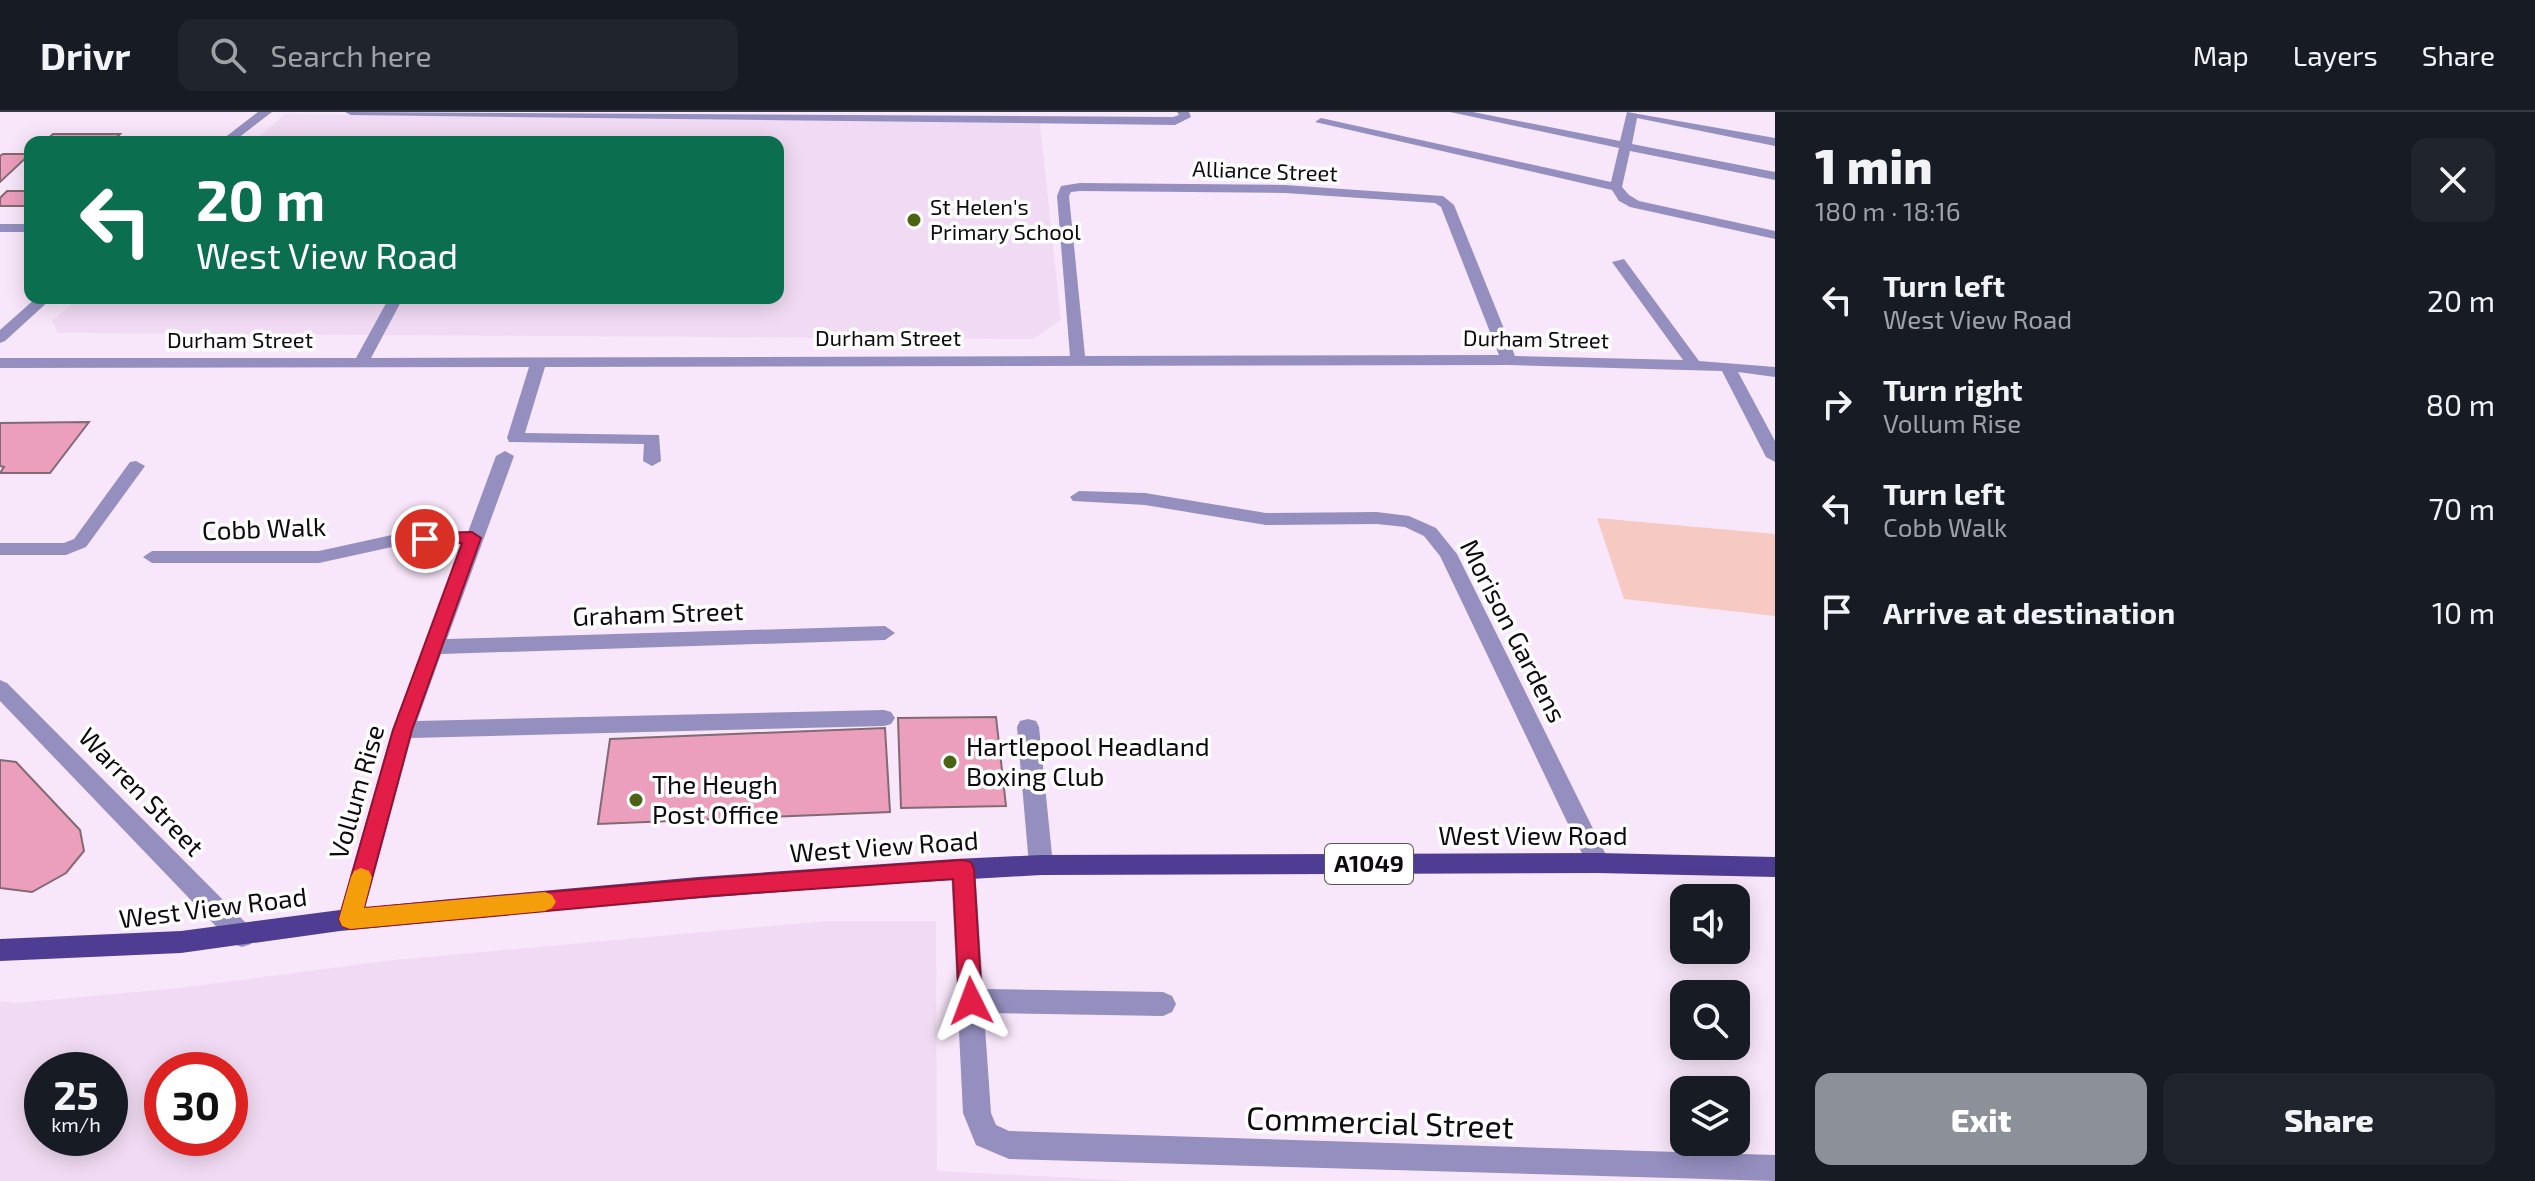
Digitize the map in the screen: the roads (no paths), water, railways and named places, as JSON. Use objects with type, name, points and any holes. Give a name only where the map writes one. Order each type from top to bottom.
[{"type":"main road","name":"West View Road","points":[[0,950],[94,950],[242,936],[350,919],[711,887],[1041,865],[1598,863],[1775,867]]},
{"type":"street","points":[[233,136],[266,112]]},
{"type":"street","points":[[351,112],[1175,121],[1185,117],[1183,112]]},
{"type":"street","points":[[1456,112],[1775,176]]},
{"type":"street","points":[[1521,125],[1526,112]]},
{"type":"street","points":[[1616,187],[1633,113],[1775,142]]},
{"type":"street","points":[[1321,122],[1616,187],[1624,198],[1635,204],[1775,235]]},
{"type":"street","name":"Alliance Street","points":[[1078,359],[1063,196],[1066,189],[1080,187],[1285,189],[1429,198],[1447,205],[1509,360]]},
{"type":"street","points":[[0,228],[24,228]]},
{"type":"street","points":[[1619,262],[1694,365]]},
{"type":"street","points":[[0,338],[38,304]]},
{"type":"street","points":[[361,362],[393,304]]},
{"type":"street","name":"Durham Street","points":[[0,363],[1509,360],[1727,366],[1775,372]]},
{"type":"street","points":[[539,361],[515,438],[653,439],[652,461]]},
{"type":"street","points":[[1727,366],[1775,457]]},
{"type":"street","name":"Vollum Rise","points":[[350,919],[403,730],[505,456]]},
{"type":"street","points":[[0,549],[66,549],[80,543],[136,466]]},
{"type":"street","name":"Morison Gardens","points":[[1079,497],[1145,499],[1266,519],[1377,518],[1409,522],[1430,532],[1448,554],[1598,863]]},
{"type":"street","name":"Cobb Walk","points":[[152,557],[319,557],[401,539],[472,538]]},
{"type":"street","name":"Graham Street","points":[[433,647],[885,633]]},
{"type":"street","name":"Warren Street","points":[[0,688],[242,936]]},
{"type":"street","points":[[403,730],[884,718]]},
{"type":"street","points":[[1028,727],[1041,865]]},
{"type":"street","points":[[963,869],[971,1001],[1163,1004]]},
{"type":"street","name":"Commercial Street","points":[[971,1001],[977,1113],[986,1135],[1009,1145],[1775,1169]]},
{"type":"place","name":"St Helen's Primary School","points":[[914,220]]},
{"type":"place","name":"Hartlepool Headland Boxing Club","points":[[950,762]]},
{"type":"place","name":"The Heugh Post Office","points":[[636,800]]}]
